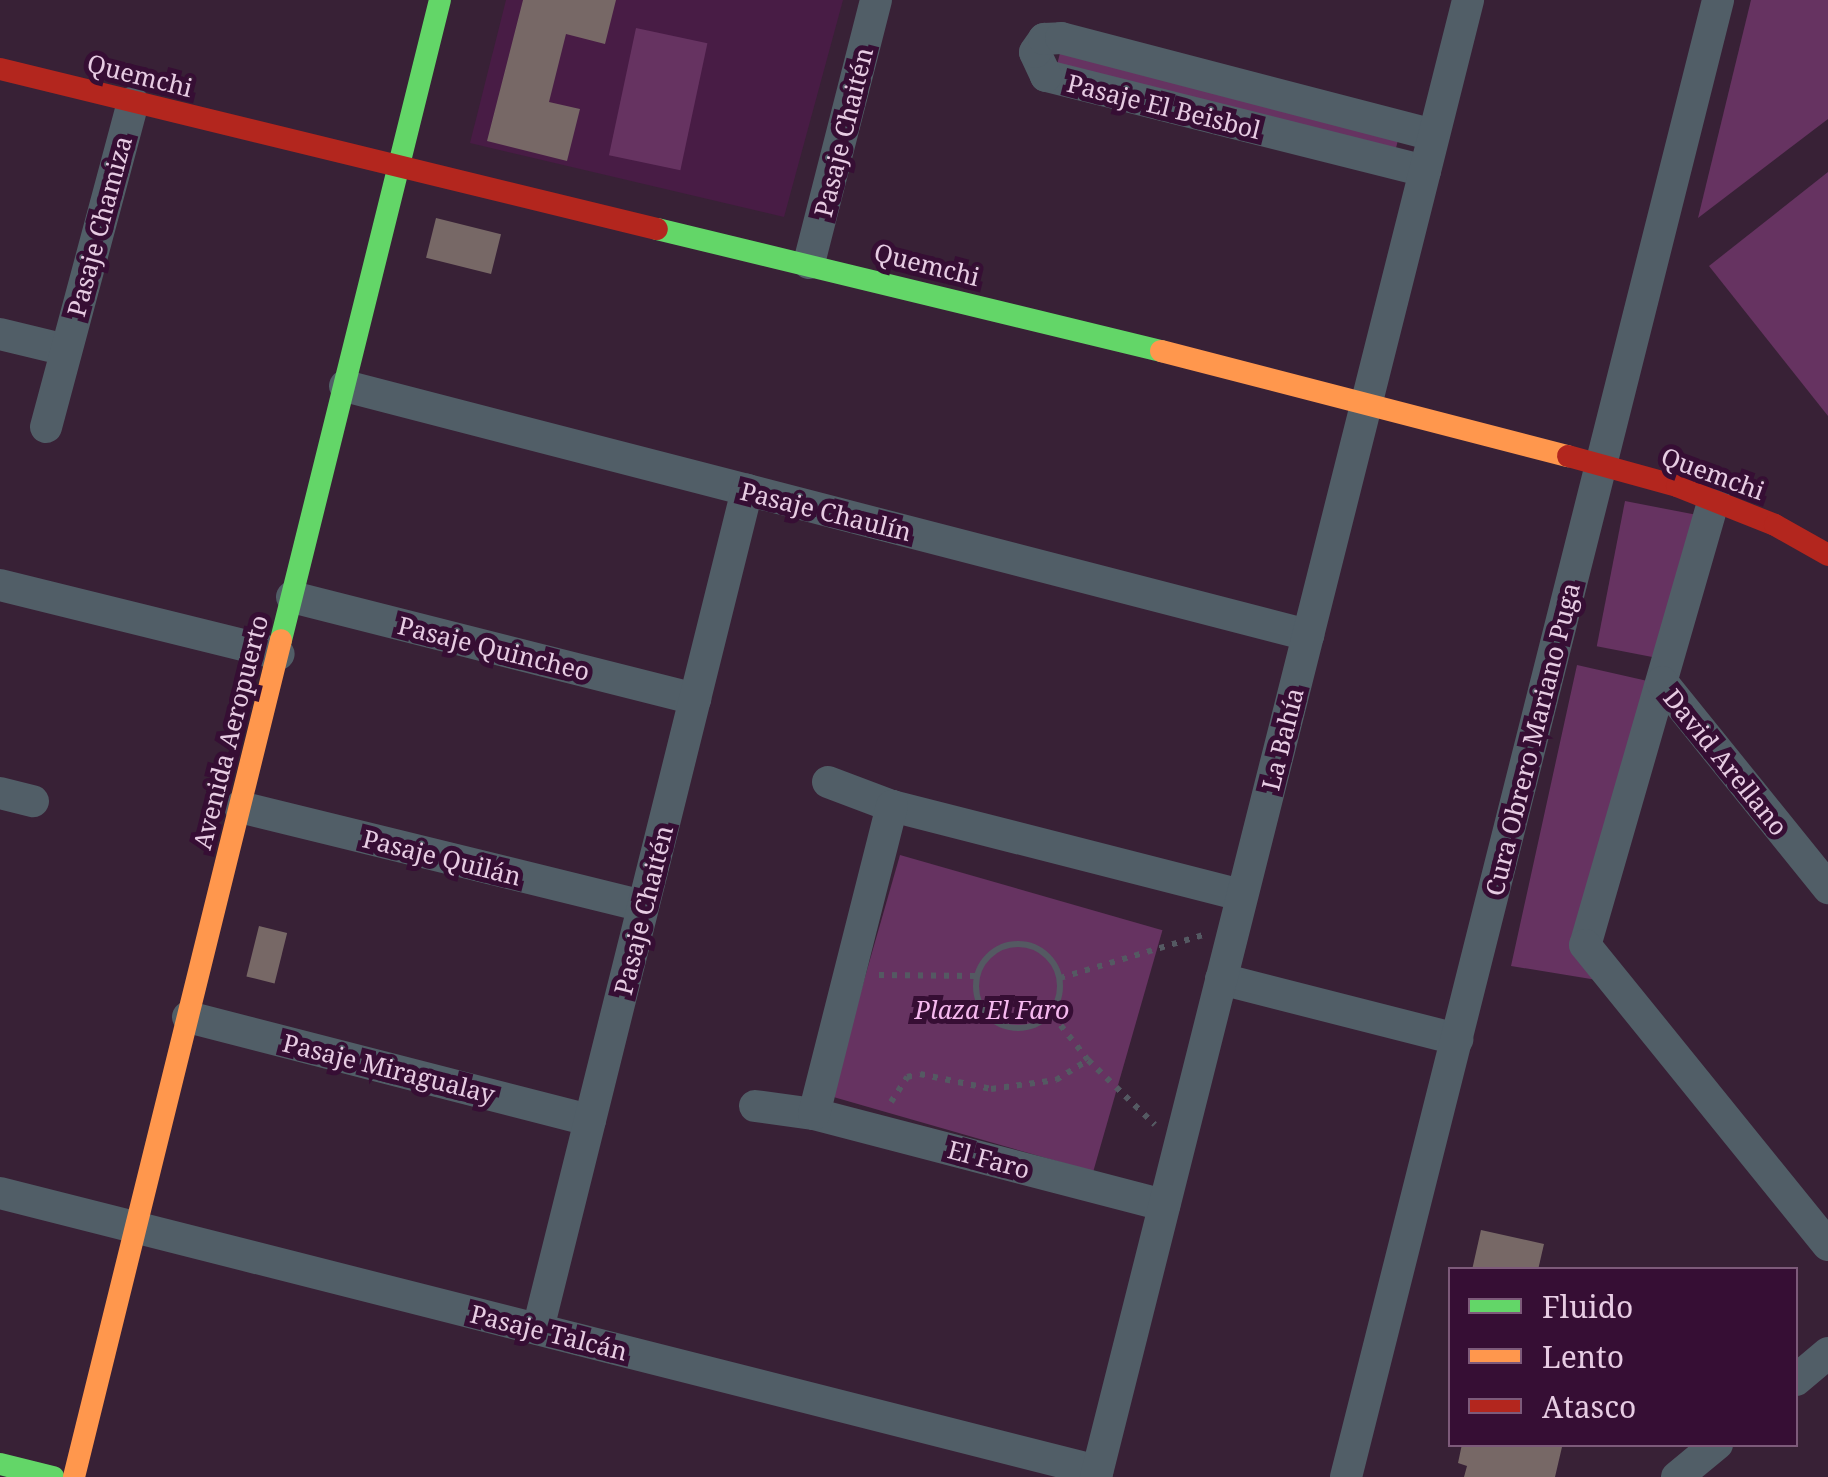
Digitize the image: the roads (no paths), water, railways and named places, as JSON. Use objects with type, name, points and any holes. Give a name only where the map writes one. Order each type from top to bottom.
[{"type":"street","name":"Avenida Aeropuerto","points":[[74,1477],[440,0]]},
{"type":"street","name":"Pasaje Chaitén","points":[[809,263],[876,0]]},
{"type":"street","name":"La Bahía","points":[[1097,1474],[1468,0]]},
{"type":"street","name":"Cura Obrero Mariano Puga","points":[[1346,1477],[1718,0]]},
{"type":"street","name":"Pasaje El Beisbol","points":[[1425,171],[1046,76],[1035,52],[1044,39],[1060,38],[1434,135]]},
{"type":"street","name":"Quemchi","points":[[0,69],[1367,401],[1714,499],[1828,554]]},
{"type":"street","name":"Pasaje Chamiza","points":[[46,427],[133,102]]},
{"type":"street","name":"Pasaje Chamiza","points":[[0,334],[66,350]]},
{"type":"street","name":"Pasaje Chaulín","points":[[344,386],[1308,635]]},
{"type":"street","name":"Pasaje Chaitén","points":[[538,1330],[747,490]]},
{"type":"street","points":[[1714,499],[1585,945],[1828,1245]]},
{"type":"street","points":[[0,584],[278,654]]},
{"type":"street","name":"Pasaje Quincheo","points":[[292,597],[695,698]]},
{"type":"street","name":"David Arellano","points":[[1662,682],[1828,888]]},
{"type":"street","points":[[828,782],[892,806],[1238,910]]},
{"type":"street","points":[[0,793],[33,801]]},
{"type":"street","points":[[814,1114],[892,806]]},
{"type":"street","name":"Pasaje Quilán","points":[[240,807],[644,906]]},
{"type":"street","points":[[1221,979],[1457,1038]]},
{"type":"street","name":"Pasaje Miragualay","points":[[188,1016],[590,1120]]},
{"type":"street","name":"El Faro","points":[[756,1106],[814,1114],[1164,1204]]},
{"type":"street","name":"Pasaje Talcán","points":[[0,1193],[1097,1474]]},
{"type":"street","points":[[1798,1378],[1828,1353]]},
{"type":"street","points":[[1358,1431],[1364,1477]]},
{"type":"street","points":[[1677,1477],[1712,1447]]},
{"type":"street","points":[[0,1464],[53,1477]]},
{"type":"park label","name":"Plaza El Faro","points":[[992,1009]]}]
